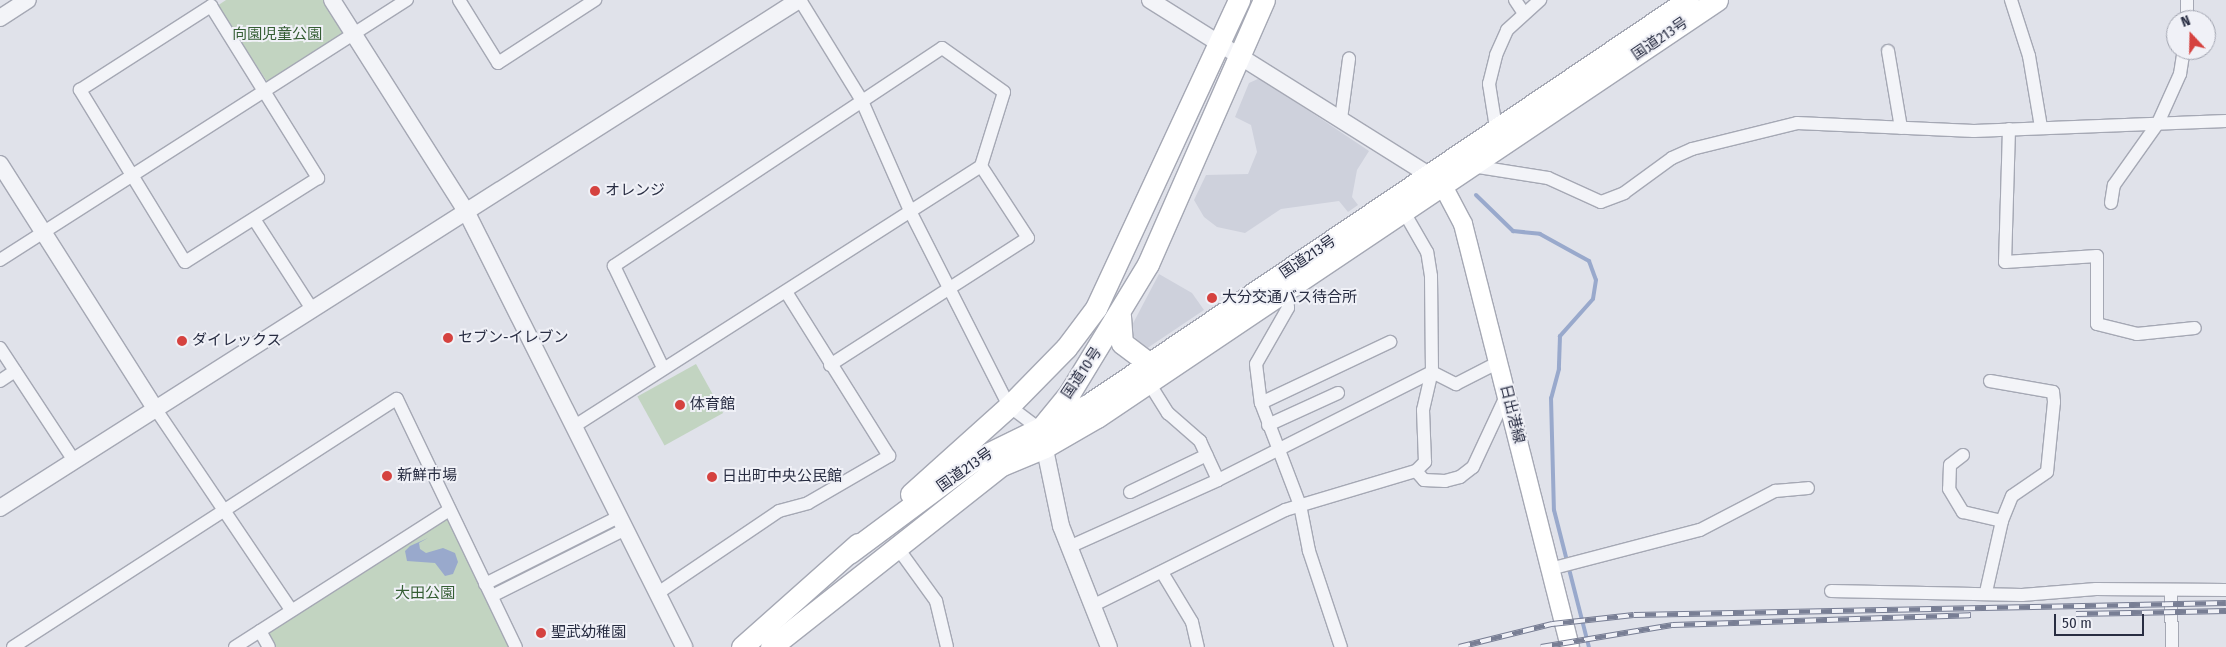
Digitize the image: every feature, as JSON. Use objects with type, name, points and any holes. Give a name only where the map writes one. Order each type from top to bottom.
[{"type":"highway","name":"国道10号","points":[[742,647],[849,554],[1009,406],[1066,348],[1096,308],[1238,0]]},
{"type":"highway","name":"国道10号","points":[[771,647],[997,467],[1042,438],[1120,316],[1148,264],[1237,56],[1264,0]]},
{"type":"highway","name":"国道213号","points":[[849,554],[973,461],[1042,438],[1088,405],[1149,373],[1285,292],[1404,212],[1437,180],[1472,166],[1499,138],[1688,0]]},
{"type":"highway","name":"国道213号","points":[[1149,373],[1499,138],[1718,0]]},
{"type":"highway","points":[[1120,316],[1122,342],[1149,373]]},
{"type":"main road","name":"日出港線","points":[[1437,180],[1463,224],[1570,647]]},
{"type":"street","points":[[0,18],[28,0]]},
{"type":"street","points":[[332,0],[467,213],[684,647]]},
{"type":"street","points":[[0,260],[407,0]]},
{"type":"street","points":[[459,0],[498,63],[596,0]]},
{"type":"street","points":[[0,508],[73,459],[467,213],[800,0],[860,99],[911,213],[1009,406],[1042,438],[1070,547],[1109,647]]},
{"type":"street","points":[[1150,0],[1437,180]]},
{"type":"street","points":[[1515,0],[1523,12]]},
{"type":"street","points":[[1499,138],[1489,84],[1507,30],[1523,12],[1540,0]]},
{"type":"street","points":[[2011,0],[2029,56],[2041,127]]},
{"type":"street","points":[[211,6],[266,91],[318,178],[185,262],[80,90],[211,6]]},
{"type":"street","points":[[573,427],[663,368],[911,213],[981,166],[1004,92],[942,48],[860,99],[614,266],[663,368]]},
{"type":"street","points":[[1888,51],[1901,128]]},
{"type":"street","points":[[1341,119],[1349,59]]},
{"type":"street","points":[[2111,203],[2114,185],[2158,123],[2180,74],[2182,60]]},
{"type":"street","points":[[1472,166],[1548,178],[1601,202],[1624,193],[1672,158],[1763,129],[1797,123],[1901,128],[2009,129],[2226,121]]},
{"type":"street","points":[[2009,129],[2005,262],[2097,256],[2097,324],[2137,334],[2195,328]]},
{"type":"street","points":[[0,164],[155,408],[291,610]]},
{"type":"street","points":[[830,365],[1028,238],[981,166]]},
{"type":"street","points":[[1092,606],[1163,574],[1300,505],[1416,471],[1425,462],[1423,410],[1432,372],[1431,276],[1427,252],[1404,212]]},
{"type":"street","points":[[254,219],[312,310]]},
{"type":"street","points":[[658,593],[779,511],[825,495],[889,456],[830,365],[786,292]]},
{"type":"street","points":[[1285,292],[1288,308],[1256,364],[1260,403],[1276,451],[1300,505],[1309,551],[1341,647]]},
{"type":"street","points":[[1260,403],[1390,342]]},
{"type":"street","points":[[0,348],[73,459]]},
{"type":"street","points":[[1432,372],[1456,384],[1499,362]]},
{"type":"street","points":[[0,380],[15,371]]},
{"type":"street","points":[[1070,547],[1218,480],[1432,372]]},
{"type":"street","points":[[1149,373],[1168,413],[1183,422],[1207,454],[1218,480]]},
{"type":"street","points":[[1986,592],[2002,521],[2012,496],[2046,472],[2053,397],[2053,392],[1990,380]]},
{"type":"street","points":[[1268,425],[1338,393]]},
{"type":"street","points":[[1416,471],[1424,480],[1445,481],[1460,477],[1473,467],[1507,394]]},
{"type":"street","points":[[13,647],[397,399],[516,647]]},
{"type":"street","points":[[1130,492],[1207,454]]},
{"type":"street","points":[[1963,455],[1950,465],[1950,489],[1963,512],[1986,521],[2002,521]]},
{"type":"street","points":[[1550,569],[1700,530],[1775,491],[1808,488]]},
{"type":"street","points":[[235,647],[449,510]]},
{"type":"street","points":[[485,584],[621,523]]},
{"type":"street","points":[[492,596],[621,523]]},
{"type":"street","points":[[897,547],[936,601],[947,647]]},
{"type":"street","points":[[1163,574],[1192,622],[1198,647]]},
{"type":"street","points":[[1831,592],[2170,592],[2226,590]]},
{"type":"street","points":[[2170,592],[2172,647]]},
{"type":"street","points":[[260,631],[269,647]]},
{"type":"shaded area","points":[[1260,78],[1369,151],[1357,170],[1352,197],[1358,205],[1348,212],[1339,201],[1281,209],[1245,233],[1217,227],[1204,217],[1194,200],[1206,175],[1248,174],[1257,152],[1251,125],[1235,117],[1249,83]]},
{"type":"shaded area","points":[[1159,274],[1192,293],[1204,310],[1146,349],[1129,331]]},
{"type":"green space","name":"向園児童公園","points":[[226,0],[324,0],[345,33],[268,83],[217,6]]},
{"type":"green space","name":"体育館","points":[[696,364],[723,413],[665,445],[637,396]]},
{"type":"green space","name":"大田公園","points":[[447,518],[510,647],[274,647],[266,632]]},
{"type":"water","points":[[428,538],[419,543],[420,549],[426,553],[443,548],[455,553],[458,562],[453,574],[445,576],[435,563],[407,561],[405,551],[410,546]]},
{"type":"waterway","points":[[1476,195],[1513,231],[1540,234],[1589,261],[1596,280],[1593,299],[1560,336],[1559,369],[1551,398],[1554,510],[1589,647]]},
{"type":"railway","points":[[1459,647],[1552,624],[1634,615],[2226,603]]},
{"type":"railway","points":[[2076,614],[2226,611]]},
{"type":"railway","points":[[1541,647],[1673,625],[1971,615]]},
{"type":"place","name":"オレンジ","points":[[595,191]]},
{"type":"place","name":"大分交通バス待合所","points":[[1212,298]]},
{"type":"place","name":"セブン-イレブン","points":[[448,338]]},
{"type":"place","name":"ダイレックス","points":[[182,341]]},
{"type":"place","name":"体育館","points":[[680,405]]},
{"type":"place","name":"新鮮市場","points":[[387,476]]},
{"type":"place","name":"日出町中央公民館","points":[[712,477]]},
{"type":"place","name":"聖武幼稚園","points":[[541,633]]}]
